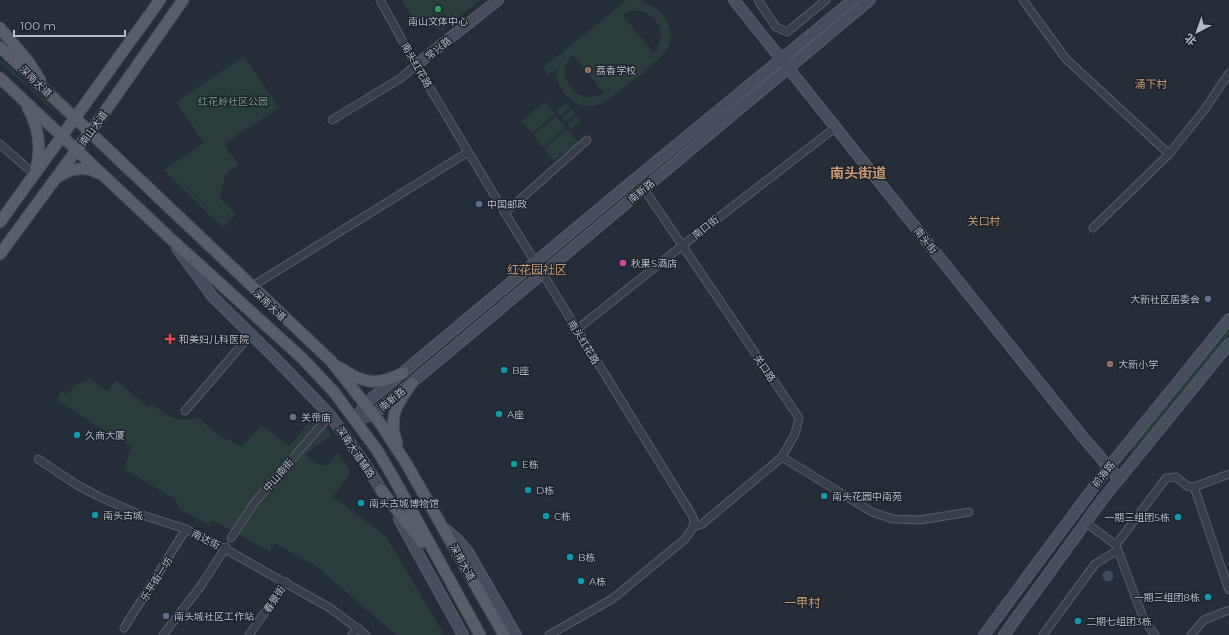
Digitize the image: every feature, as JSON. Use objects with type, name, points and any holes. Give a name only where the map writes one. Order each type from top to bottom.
[{"type":"main road","name":"南山大道","points":[[0,222],[160,0]]},
{"type":"main road","name":"南山大道","points":[[0,254],[89,133],[183,0]]},
{"type":"main road","name":"常兴路","points":[[416,65],[498,0]]},
{"type":"main road","name":"南头街","points":[[734,0],[1108,468],[1119,479]]},
{"type":"main road","name":"南新路","points":[[356,420],[365,404],[403,374],[534,262],[853,0]]},
{"type":"main road","name":"南新路","points":[[356,420],[373,415],[870,0]]},
{"type":"main road","points":[[0,28],[28,60],[49,94]]},
{"type":"main road","name":"深南大道","points":[[0,47],[330,361],[365,404],[406,462],[504,635]]},
{"type":"main road","name":"深南大道","points":[[0,78],[171,239],[302,358],[334,392],[356,420],[393,477],[480,635]]},
{"type":"main road","points":[[19,96],[34,118],[37,130],[39,152],[34,174]]},
{"type":"main road","points":[[52,182],[62,174],[78,169],[87,169],[105,177]]},
{"type":"main road","name":"深南大道辅路","points":[[171,239],[212,296],[330,415],[347,438],[381,490],[421,557],[463,635]]},
{"type":"main road","name":"前海路","points":[[984,635],[1108,468],[1229,319]]},
{"type":"main road","name":"前海路","points":[[1004,635],[1085,522],[1227,349]]},
{"type":"main road","points":[[330,361],[358,378],[372,382],[383,382],[403,374]]},
{"type":"main road","points":[[406,462],[397,444],[392,425],[398,403],[412,383]]},
{"type":"main road","points":[[381,490],[443,567]]},
{"type":"main road","points":[[444,528],[458,540],[468,552],[516,635]]},
{"type":"main road","name":"深南大道","points":[[488,606],[507,635]]},
{"type":"street","name":"南头红花路","points":[[380,0],[416,65],[504,213],[576,330],[643,433],[692,514],[694,521],[693,527]]},
{"type":"street","points":[[758,0],[776,27],[787,32],[826,0]]},
{"type":"street","points":[[1023,0],[1066,59],[1169,154]]},
{"type":"street","points":[[332,120],[401,78],[416,65]]},
{"type":"street","points":[[1093,228],[1169,154],[1205,109],[1229,73]]},
{"type":"street","name":"南口街","points":[[576,330],[836,127]]},
{"type":"street","points":[[504,213],[587,140]]},
{"type":"street","points":[[0,144],[34,174]]},
{"type":"street","points":[[251,287],[382,204],[468,152]]},
{"type":"street","name":"关口路","points":[[644,189],[798,418],[795,434],[782,457],[702,524],[693,527]]},
{"type":"street","points":[[185,411],[251,334]]},
{"type":"street","name":"中山南街","points":[[231,538],[255,502],[330,415]]},
{"type":"street","points":[[782,457],[872,512],[894,519],[920,520],[969,512]]},
{"type":"street","name":"南达街","points":[[38,459],[77,486],[98,496],[136,513],[186,529],[225,548],[330,608],[366,635]]},
{"type":"street","points":[[1043,635],[1095,564],[1117,548],[1164,480],[1170,477],[1176,477],[1187,486],[1194,487],[1229,474]]},
{"type":"street","points":[[1194,487],[1229,590]]},
{"type":"street","points":[[1085,522],[1117,548],[1144,620],[1155,635]]},
{"type":"street","points":[[549,635],[612,599],[685,539],[693,527]]},
{"type":"street","name":"乐平街一坊","points":[[124,628],[186,529]]},
{"type":"street","points":[[163,635],[200,587],[225,548]]},
{"type":"street","name":"春景街","points":[[249,635],[286,582]]},
{"type":"street","points":[[1191,635],[1204,620],[1229,610]]},
{"type":"street","points":[[352,635],[358,628]]},
{"type":"green space","name":"南山文体中心","points":[[402,0],[480,0],[442,31],[413,18]]},
{"type":"green space","points":[[627,0],[642,0],[641,2],[648,4],[661,13],[669,25],[671,33],[670,40],[668,48],[664,54],[622,90],[594,106],[583,106],[573,101],[560,87],[557,80],[556,69],[548,75],[543,68]],"holes":[[[635,10],[650,15],[659,26],[661,39],[654,53],[622,15]],[[573,55],[604,93],[595,97],[586,97],[577,94],[571,88],[565,72],[567,63]]]},
{"type":"green space","name":"红花岭社区公园","points":[[244,56],[279,108],[224,144],[239,165],[225,175],[220,198],[236,214],[223,228],[164,170],[204,143],[176,102]]},
{"type":"green space","points":[[0,59],[58,113],[57,114],[0,62]]},
{"type":"green space","points":[[545,102],[555,114],[532,133],[521,121]]},
{"type":"green space","points":[[566,103],[570,108],[560,116],[557,111]]},
{"type":"green space","points":[[572,109],[576,114],[566,122],[562,117]]},
{"type":"green space","points":[[556,116],[566,128],[543,147],[533,135]]},
{"type":"green space","points":[[577,116],[581,121],[571,129],[567,124]]},
{"type":"green space","points":[[568,129],[578,142],[554,161],[544,148]]},
{"type":"green space","points":[[1229,328],[1229,335],[1132,453],[1129,450]]},
{"type":"green space","points":[[89,378],[107,391],[116,380],[149,408],[152,404],[169,416],[178,419],[199,418],[220,436],[242,446],[261,425],[290,446],[316,413],[332,435],[306,454],[315,463],[327,465],[337,453],[351,471],[333,497],[386,536],[443,633],[441,635],[396,635],[317,567],[275,543],[270,552],[212,520],[209,525],[179,509],[176,500],[124,469],[131,447],[56,400],[62,391],[68,394],[76,384],[78,385],[82,381],[84,382]]},
{"type":"water","points":[[1108,570],[1112,572],[1114,576],[1112,580],[1108,582],[1104,580],[1102,576],[1104,572]]},
{"type":"place","name":"南山文体中心","points":[[438,9]]},
{"type":"place","name":"荔香学校","points":[[588,70]]},
{"type":"place","name":"中国邮政","points":[[479,204]]},
{"type":"place","name":"秋果S酒店","points":[[623,263]]},
{"type":"place","name":"大新社区居委会","points":[[1208,299]]},
{"type":"place","name":"和美妇儿科医院","points":[[170,339]]},
{"type":"place","name":"大新小学","points":[[1110,364]]},
{"type":"place","name":"B座","points":[[504,370]]},
{"type":"place","name":"A座","points":[[499,414]]},
{"type":"place","name":"关帝庙","points":[[293,417]]},
{"type":"place","name":"久商大厦","points":[[77,435]]},
{"type":"place","name":"E栋","points":[[514,464]]},
{"type":"place","name":"D栋","points":[[528,490]]},
{"type":"place","name":"南头花园中南苑","points":[[824,496]]},
{"type":"place","name":"南头古城博物馆","points":[[361,503]]},
{"type":"place","name":"南头古城","points":[[95,515]]},
{"type":"place","name":"C栋","points":[[546,516]]},
{"type":"place","name":"一期三组团5栋","points":[[1178,517]]},
{"type":"place","name":"B栋","points":[[570,557]]},
{"type":"place","name":"A栋","points":[[581,581]]},
{"type":"place","name":"一期三组团8栋","points":[[1208,597]]},
{"type":"place","name":"南头城社区工作站","points":[[166,616]]},
{"type":"place","name":"二期七组团3栋","points":[[1078,621]]},
{"type":"district","name":"涌下村","points":[[1151,84]]},
{"type":"district","name":"南头街道","points":[[858,173]]},
{"type":"district","name":"关口村","points":[[984,221]]},
{"type":"district","name":"红花园社区","points":[[537,270]]},
{"type":"district","name":"一甲村","points":[[802,603]]}]
